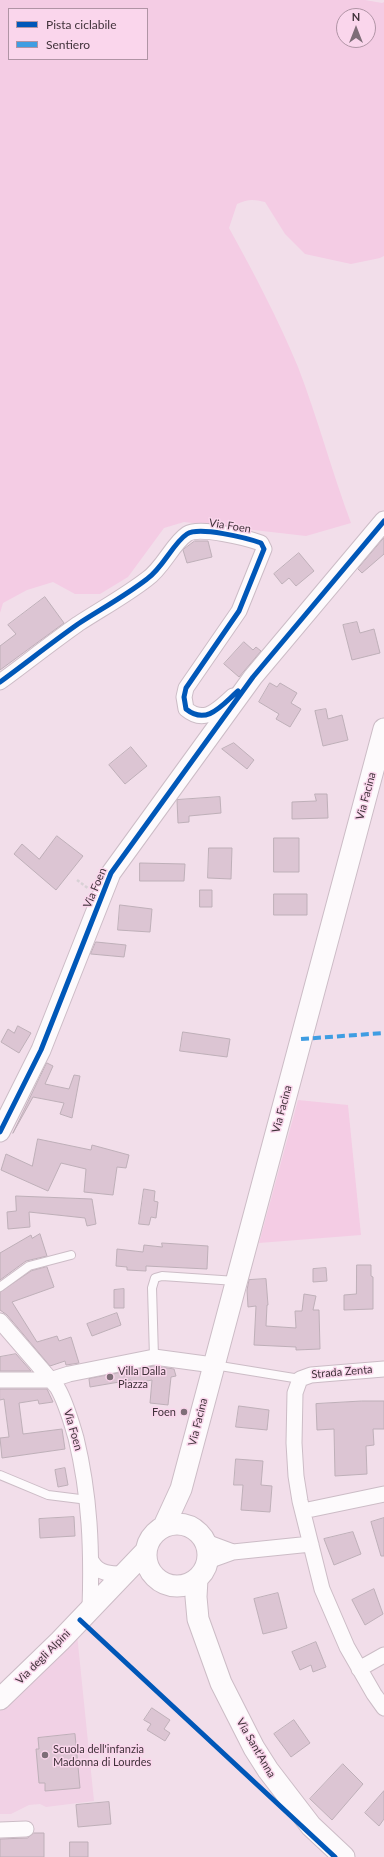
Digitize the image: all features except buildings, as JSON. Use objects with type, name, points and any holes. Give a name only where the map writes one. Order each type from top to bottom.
[{"type":"main road","name":"Via Facina","points":[[164,1526],[181,1489],[384,729]]},
{"type":"main road","name":"Via Facina","points":[[181,1489],[186,1524]]},
{"type":"main road","points":[[171,1524],[186,1524],[198,1531],[207,1551],[206,1568],[197,1579],[182,1586],[173,1586],[160,1581],[155,1576],[150,1569],[146,1551],[149,1540],[164,1526],[171,1524]]},
{"type":"main road","name":"Via degli Alpini","points":[[0,1699],[60,1641],[146,1551]]},
{"type":"main road","name":"Via degli Alpini","points":[[96,1603],[123,1584],[155,1576]]},
{"type":"main road","name":"Via Sant'Anna","points":[[197,1579],[196,1597],[198,1619],[221,1683],[254,1748],[268,1770],[311,1826],[344,1857]]},
{"type":"main road","name":"Via Sant'Anna","points":[[173,1586],[198,1619]]},
{"type":"street","name":"Via Foen","points":[[0,1132],[41,1050],[112,873],[253,677],[384,521]]},
{"type":"street","name":"Via Foen","points":[[0,682],[77,625],[148,579],[165,562],[175,546],[187,534],[202,532],[243,536],[261,542],[264,549],[239,611],[186,688],[184,697],[186,709],[193,716],[201,717],[215,712],[253,677]]},
{"type":"street","name":"Via Foen","points":[[0,1321],[61,1394],[71,1420],[83,1467],[88,1500],[96,1603]]},
{"type":"street","points":[[0,1380],[50,1380],[69,1374],[154,1357],[213,1365]]},
{"type":"street","name":"Strada Zenta","points":[[300,1379],[311,1375],[384,1369]]},
{"type":"street","points":[[300,1379],[295,1394],[294,1442],[296,1476],[324,1596],[332,1616],[359,1669],[384,1708]]},
{"type":"street","points":[[303,1511],[384,1494]]},
{"type":"street","points":[[207,1551],[233,1552],[311,1544]]},
{"type":"street","points":[[92,1562],[95,1568],[107,1573],[123,1574]]},
{"type":"street","points":[[359,1669],[384,1655]]},
{"type":"street","points":[[0,1830],[26,1829]]},
{"type":"lane","points":[[0,1287],[29,1266],[71,1255]]},
{"type":"lane","points":[[154,1357],[152,1288],[155,1278],[162,1276],[236,1281]]},
{"type":"lane","points":[[213,1365],[300,1379]]},
{"type":"lane","points":[[0,1475],[48,1495],[88,1500]]},
{"type":"path","points":[[76,880],[91,890]]},
{"type":"shaded area","points":[[0,0],[365,0],[382,3],[384,2],[384,256],[351,264],[305,254],[285,234],[265,202],[257,200],[248,200],[237,204],[229,228],[265,296],[298,367],[351,523],[306,536],[184,522],[164,528],[128,577],[100,594],[75,594],[53,582],[27,590],[3,603],[0,613]]},
{"type":"shaded area","points":[[298,1100],[348,1105],[361,1235],[259,1243]]},
{"type":"shaded area","name":"Scuola dell'infanzia Madonna di Lourdes","points":[[77,1634],[94,1801],[46,1807],[40,1804],[29,1805],[11,1814],[0,1814],[0,1708]]},
{"type":"marked path","points":[[301,1039],[384,1033]]},
{"type":"cycle path","points":[[0,1132],[41,1050],[111,873],[253,677],[384,521]]},
{"type":"cycle path","points":[[0,682],[58,638],[147,579],[158,569],[177,543],[187,534],[202,531],[235,536],[261,543],[264,549],[239,611],[186,688],[184,697],[186,709],[194,714],[201,715],[214,712],[238,691]]},
{"type":"cycle path","points":[[80,1620],[335,1857]]},
{"type":"place","name":"Villa Dalla Piazza","points":[[110,1377]]},
{"type":"place","name":"Foen","points":[[184,1412]]},
{"type":"place","name":"Scuola dell'infanzia Madonna di Lourdes","points":[[45,1755]]}]
